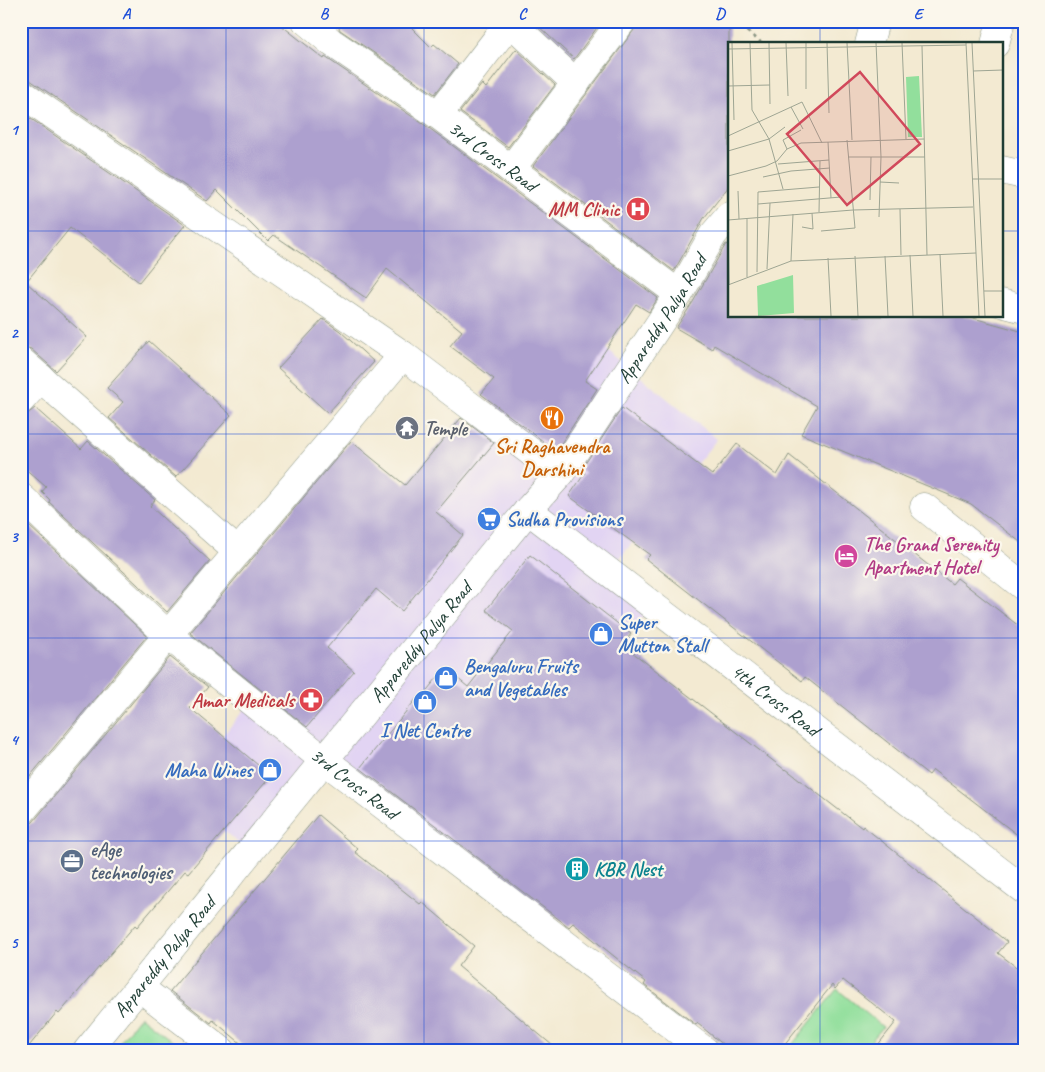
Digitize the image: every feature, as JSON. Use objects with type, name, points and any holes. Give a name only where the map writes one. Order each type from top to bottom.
[{"type":"street","name":"3rd Cross Road","points":[[306,21],[331,42],[438,115],[679,294]]},
{"type":"street","points":[[511,169],[622,21]]},
{"type":"street","points":[[870,42],[875,21]]},
{"type":"street","points":[[996,42],[1001,21]]},
{"type":"street","points":[[438,115],[510,22],[576,83]]},
{"type":"street","points":[[21,93],[404,355],[560,474]]},
{"type":"street","points":[[1002,170],[1024,175]]},
{"type":"street","name":"Appareddy Palya Road","points":[[87,1051],[528,510],[560,474],[679,294],[723,232]]},
{"type":"street","points":[[1002,303],[1024,308]]},
{"type":"street","points":[[21,812],[404,355]]},
{"type":"street","points":[[21,400],[31,369],[238,552]]},
{"type":"street","name":"3rd Cross Road","points":[[21,497],[168,635],[324,760],[705,1051]]},
{"type":"street","points":[[924,507],[1024,587]]},
{"type":"street","name":"4th Cross Road","points":[[528,510],[1024,890]]},
{"type":"street","points":[[139,987],[222,1051]]},
{"type":"path","points":[[734,21],[760,42]]},
{"type":"shaded area","points":[[569,319],[717,439],[616,563],[644,616],[457,851],[322,745],[242,846],[176,792]]},
{"type":"green space","points":[[837,989],[883,1027],[863,1051],[787,1051]]},
{"type":"green space","points":[[140,1016],[185,1051],[113,1051]]},
{"type":"building","points":[[21,21],[276,21],[324,59],[325,57],[429,128],[658,298],[649,312],[636,304],[585,381],[597,389],[556,451],[481,394],[494,379],[450,346],[462,331],[387,269],[366,298],[274,235],[268,241],[217,190],[207,201],[30,80],[21,78]]},
{"type":"building","points":[[342,21],[405,21],[431,47],[434,44],[458,64],[435,94],[340,30]]},
{"type":"building","points":[[536,21],[602,21],[574,59],[535,23]]},
{"type":"building","points":[[637,21],[729,21],[728,187],[704,218],[674,271],[533,166],[634,30]]},
{"type":"building","points":[[516,49],[555,85],[508,147],[460,112],[482,84],[486,88]]},
{"type":"building","points":[[21,112],[185,225],[139,282],[70,228],[26,282],[87,337],[56,371],[31,349],[21,346]]},
{"type":"building","points":[[726,244],[728,245],[728,318],[973,318],[1024,332],[1024,545],[971,504],[801,434],[817,406],[714,345],[712,349],[676,328]]},
{"type":"building","points":[[323,319],[340,331],[374,362],[328,413],[278,368]]},
{"type":"building","points":[[149,341],[231,415],[176,477],[109,418],[123,402],[107,388]]},
{"type":"building","points":[[35,408],[81,449],[88,441],[155,500],[150,506],[210,561],[167,612],[49,502],[50,500],[42,492],[46,487],[21,465],[21,415],[26,415]]},
{"type":"building","points":[[622,408],[712,475],[737,444],[777,475],[789,455],[952,584],[957,578],[1024,630],[1024,840],[933,770],[929,775],[805,677],[802,681],[646,559],[650,555],[569,496],[585,473],[581,470]]},
{"type":"building","points":[[461,418],[494,443],[436,512],[463,535],[402,611],[376,589],[327,648],[354,671],[307,727],[190,633],[351,441],[405,485]]},
{"type":"building","points":[[28,525],[147,636],[21,787],[21,534]]},
{"type":"building","points":[[530,555],[631,634],[623,645],[785,770],[862,828],[863,826],[1007,942],[998,953],[1024,973],[1024,1051],[873,1051],[896,1022],[843,980],[835,989],[832,985],[779,1051],[731,1051],[697,1023],[696,1025],[644,985],[646,982],[573,923],[569,927],[360,768],[417,698],[419,700],[445,668],[468,687],[513,631],[486,610]]},
{"type":"building","points":[[170,657],[208,687],[190,708],[271,776],[188,873],[185,871],[137,927],[135,925],[59,1014],[57,1012],[25,1051],[21,1051],[21,827],[33,822]]},
{"type":"building","points":[[318,815],[358,849],[355,852],[420,904],[422,902],[474,946],[458,966],[559,1051],[250,1051],[213,1020],[211,1023],[170,991]]},
{"type":"place","name":"MM Clinic","points":[[638,209]]},
{"type":"place","name":"Sri Raghavendra Darshini","points":[[552,418]]},
{"type":"place","name":"Temple","points":[[407,428]]},
{"type":"place","name":"Sudha Provisions","points":[[489,519]]},
{"type":"place","name":"The Grand Serenity Apartment Hotel","points":[[846,556]]},
{"type":"place","name":"Super Mutton Stall","points":[[601,634]]},
{"type":"place","name":"Bengaluru Fruits and Vegetables","points":[[446,678]]},
{"type":"place","name":"Amar Medicals","points":[[311,700]]},
{"type":"place","name":"I Net Centre","points":[[425,702]]},
{"type":"place","name":"Maha Wines","points":[[270,770]]},
{"type":"place","name":"eAge technologies","points":[[72,861]]},
{"type":"place","name":"KBR Nest","points":[[577,869]]}]
